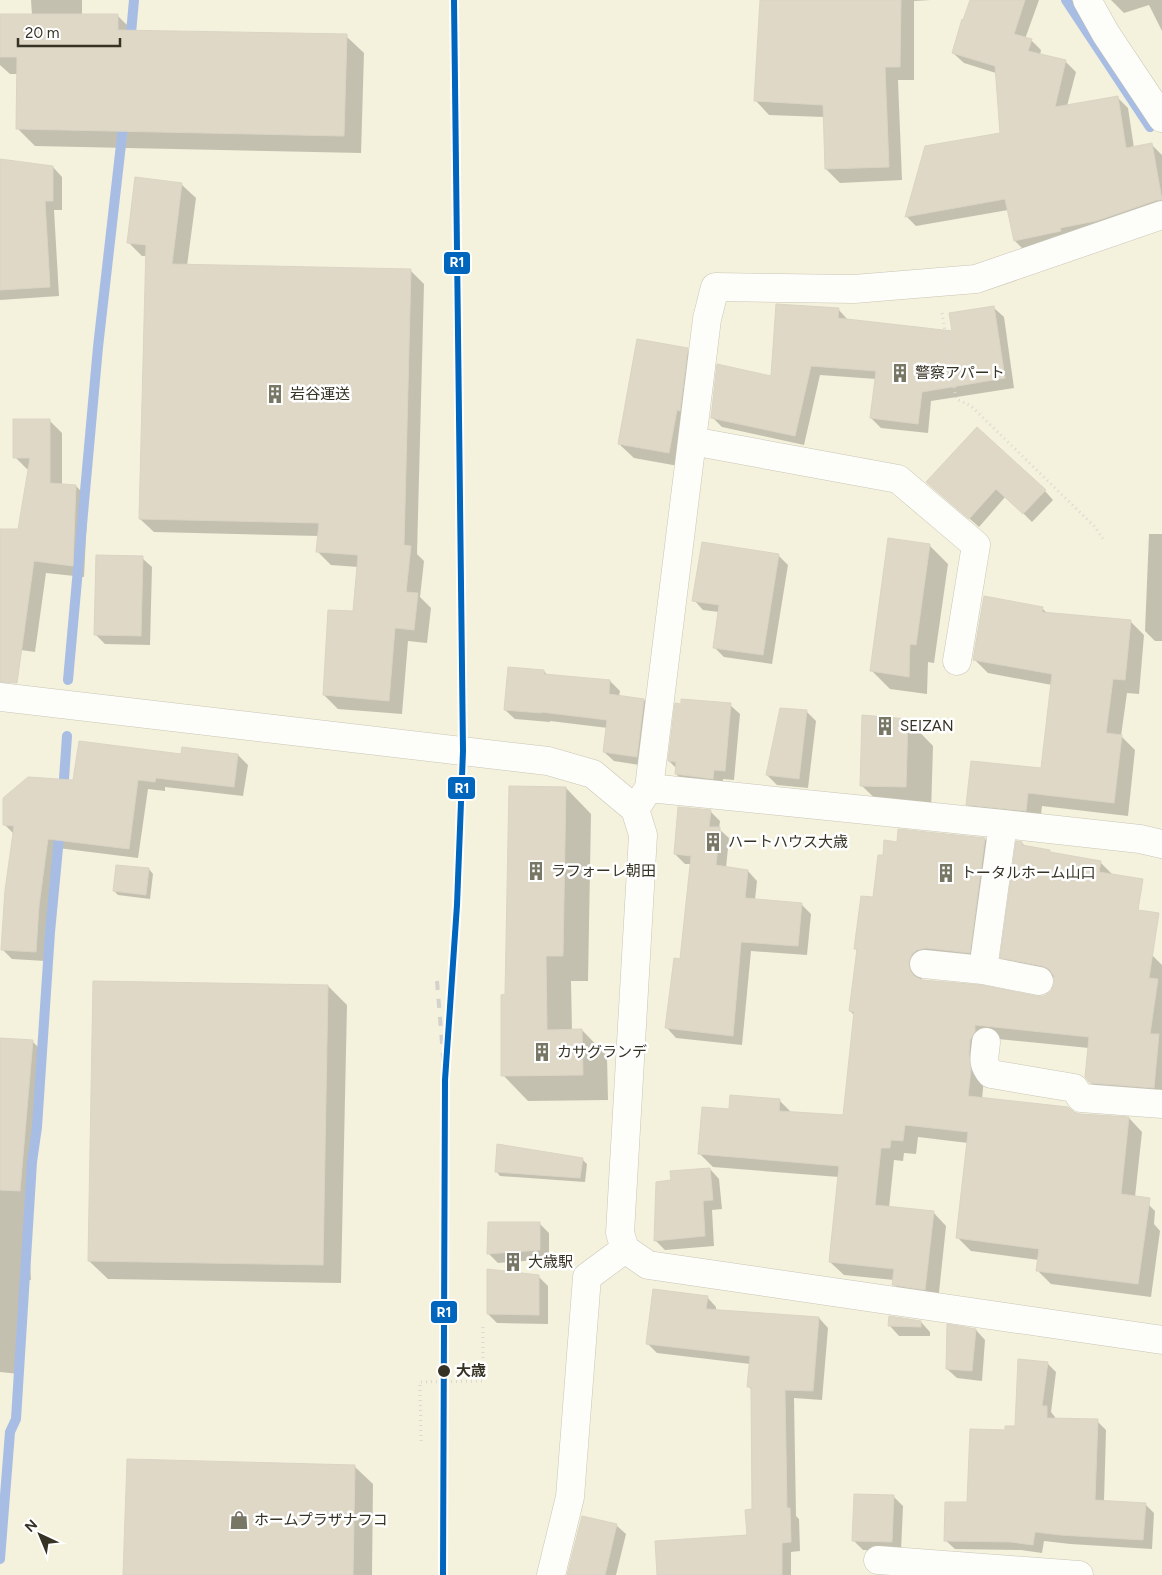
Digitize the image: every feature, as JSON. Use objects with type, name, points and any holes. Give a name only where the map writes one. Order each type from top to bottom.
[{"type":"street","points":[[1087,0],[1106,34],[1162,118]]},
{"type":"street","points":[[1162,215],[976,279],[854,289],[715,287],[707,320],[642,799],[642,835],[620,1233],[625,1249],[648,1265],[1162,1340]]},
{"type":"street","points":[[692,441],[898,479],[976,544],[957,661]]},
{"type":"street","points":[[0,697],[548,761],[593,774],[642,799],[1003,824],[1140,839],[1162,844]]},
{"type":"street","points":[[982,970],[1003,824]]},
{"type":"street","points":[[924,964],[982,970],[1039,981]]},
{"type":"street","points":[[986,1042],[984,1061],[986,1068],[992,1074],[1074,1088],[1081,1098],[1162,1104]]},
{"type":"street","points":[[551,1575],[570,1497],[587,1277],[625,1249]]},
{"type":"street","points":[[878,1560],[1079,1575]]},
{"type":"path","points":[[936,283],[956,399],[971,406],[1094,526],[1103,539]]},
{"type":"path","points":[[421,1441],[420,1382],[483,1381],[484,1327]]},
{"type":"building","points":[[760,0],[901,0],[900,67],[885,67],[889,167],[825,169],[823,105],[754,101]]},
{"type":"building","points":[[970,0],[1025,0],[1014,34],[1032,39],[1028,51],[1066,60],[1055,107],[1118,96],[1126,148],[1152,143],[1162,200],[1157,200],[1096,221],[1060,228],[1061,231],[1014,241],[1005,199],[905,217],[925,146],[1000,133],[995,66],[952,53]]},
{"type":"building","points":[[0,14],[118,14],[118,30],[347,34],[344,136],[16,129],[17,57],[0,57]]},
{"type":"building","points":[[0,159],[53,166],[53,201],[45,201],[50,287],[0,290]]},
{"type":"building","name":"岩谷運送","points":[[135,177],[182,183],[172,264],[411,269],[404,545],[411,546],[406,592],[418,593],[414,630],[395,628],[389,701],[323,695],[328,610],[353,611],[358,555],[316,552],[319,523],[139,519],[146,245],[127,243]]},
{"type":"building","points":[[776,304],[839,308],[838,318],[952,331],[949,313],[994,306],[1005,378],[922,392],[918,424],[870,418],[876,371],[811,366],[795,436],[711,418],[717,364],[771,376]]},
{"type":"building","points":[[637,339],[688,348],[680,411],[677,410],[669,453],[618,444]]},
{"type":"building","points":[[13,419],[50,419],[50,483],[76,485],[73,566],[34,561],[17,683],[0,682],[0,529],[18,529],[30,458],[13,458]]},
{"type":"building","points":[[977,427],[1046,490],[1023,514],[996,489],[969,519],[926,482]]},
{"type":"building","points":[[888,538],[930,544],[916,645],[910,644],[909,677],[870,671]]},
{"type":"building","points":[[702,542],[779,554],[763,655],[713,648],[719,605],[692,601]]},
{"type":"building","points":[[96,555],[143,556],[141,636],[94,635]]},
{"type":"building","points":[[984,596],[1043,607],[1042,612],[1131,620],[1125,680],[1113,679],[1106,733],[1122,735],[1114,803],[1028,793],[1026,811],[966,805],[971,761],[1041,768],[1052,674],[973,660]]},
{"type":"building","points":[[508,667],[544,670],[544,674],[610,680],[609,694],[644,699],[637,757],[603,752],[607,720],[541,712],[504,710]]},
{"type":"building","points":[[681,699],[731,703],[725,771],[714,770],[713,779],[675,774],[676,762],[668,761],[675,703],[681,704]]},
{"type":"building","points":[[780,708],[807,710],[799,779],[766,775]]},
{"type":"building","points":[[862,715],[908,719],[906,787],[860,786]]},
{"type":"building","points":[[79,741],[181,754],[182,747],[238,754],[234,787],[156,778],[155,782],[138,780],[129,849],[48,839],[39,906],[36,952],[1,950],[5,890],[14,826],[3,825],[3,798],[28,777],[73,780]]},
{"type":"building","points":[[509,786],[566,787],[563,956],[546,956],[547,1030],[582,1029],[583,1075],[501,1076],[501,995],[505,994]]},
{"type":"building","points":[[678,807],[711,810],[709,827],[720,827],[716,865],[748,870],[745,898],[802,903],[798,946],[741,942],[733,1036],[665,1028],[674,958],[680,959],[691,856],[674,854]]},
{"type":"building","points":[[898,829],[985,838],[970,953],[926,948],[917,950],[912,954],[909,962],[910,970],[914,976],[922,980],[981,985],[1036,996],[1044,996],[1051,991],[1054,984],[1054,976],[1049,969],[1000,958],[1016,841],[1022,842],[1022,845],[1050,850],[1050,852],[1101,861],[1099,872],[1143,879],[1138,910],[1159,913],[1149,978],[1158,979],[1150,1034],[1159,1034],[1154,1088],[1090,1083],[1085,1077],[1089,1037],[975,1025],[975,1032],[970,1040],[971,1070],[968,1096],[1068,1107],[1080,1114],[1129,1117],[1121,1194],[1150,1198],[1138,1284],[1036,1271],[1039,1249],[956,1238],[968,1132],[905,1125],[903,1141],[891,1140],[890,1148],[881,1148],[875,1205],[934,1211],[925,1290],[892,1285],[894,1269],[829,1262],[839,1166],[698,1154],[702,1107],[729,1109],[730,1095],[780,1099],[779,1111],[843,1115],[854,1012],[849,1011],[857,949],[854,949],[861,896],[873,897],[878,855],[883,855],[884,840],[897,842]]},
{"type":"building","points":[[116,865],[149,868],[146,895],[113,891]]},
{"type":"building","points":[[93,981],[328,985],[323,1265],[88,1261]]},
{"type":"building","points":[[0,1038],[33,1040],[20,1191],[0,1190]]},
{"type":"building","points":[[497,1144],[583,1158],[580,1178],[495,1172]]},
{"type":"building","points":[[710,1168],[713,1200],[703,1201],[705,1236],[654,1241],[656,1182],[671,1180],[670,1171]]},
{"type":"building","points":[[488,1222],[540,1222],[540,1250],[487,1254]]},
{"type":"building","points":[[487,1269],[539,1275],[539,1315],[487,1314]]},
{"type":"building","points":[[653,1289],[708,1296],[706,1309],[819,1317],[813,1391],[785,1390],[787,1508],[790,1508],[791,1542],[782,1543],[782,1575],[657,1575],[655,1541],[747,1535],[745,1510],[752,1509],[751,1387],[747,1387],[750,1356],[646,1344]]},
{"type":"building","points":[[889,1316],[921,1321],[921,1327],[888,1326]]},
{"type":"building","points":[[947,1324],[976,1329],[972,1371],[946,1369]]},
{"type":"building","points":[[1018,1359],[1048,1362],[1042,1406],[1047,1406],[1047,1418],[1098,1419],[1095,1500],[1146,1503],[1143,1540],[1035,1532],[1033,1545],[1011,1542],[944,1541],[945,1502],[967,1502],[970,1429],[1005,1430],[1005,1426],[1015,1426]]},
{"type":"building","name":"ホームプラザナフコ","points":[[127,1459],[355,1465],[353,1575],[123,1575]]},
{"type":"building","points":[[854,1494],[894,1495],[892,1542],[852,1541]]},
{"type":"building","points":[[582,1516],[617,1524],[605,1575],[567,1575]]},
{"type":"waterway","points":[[130,44],[134,0]]},
{"type":"waterway","points":[[1066,0],[1150,127]]},
{"type":"waterway","points":[[68,680],[98,347],[124,118]]},
{"type":"waterway","points":[[63,793],[67,736]]},
{"type":"waterway","points":[[0,1559],[10,1432],[16,1419],[32,1162],[37,1127],[50,932],[60,827]]},
{"type":"railway","points":[[437,981],[445,1080]]},
{"type":"transit line","name":"R1","points":[[443,1575],[445,1080],[457,905],[463,751],[454,0]]},
{"type":"place","name":"警察アパート","points":[[900,373]]},
{"type":"place","name":"岩谷運送","points":[[275,394]]},
{"type":"place","name":"SEIZAN","points":[[885,726]]},
{"type":"place","name":"ハートハウス大歳","points":[[713,842]]},
{"type":"place","name":"ラフォーレ朝田","points":[[536,871]]},
{"type":"place","name":"トータルホーム山口","points":[[946,873]]},
{"type":"place","name":"カサグランデ","points":[[542,1052]]},
{"type":"place","name":"大歳駅","points":[[513,1262]]},
{"type":"place","name":"大歳","points":[[444,1371]]},
{"type":"place","name":"ホームプラザナフコ","points":[[239,1520]]}]
